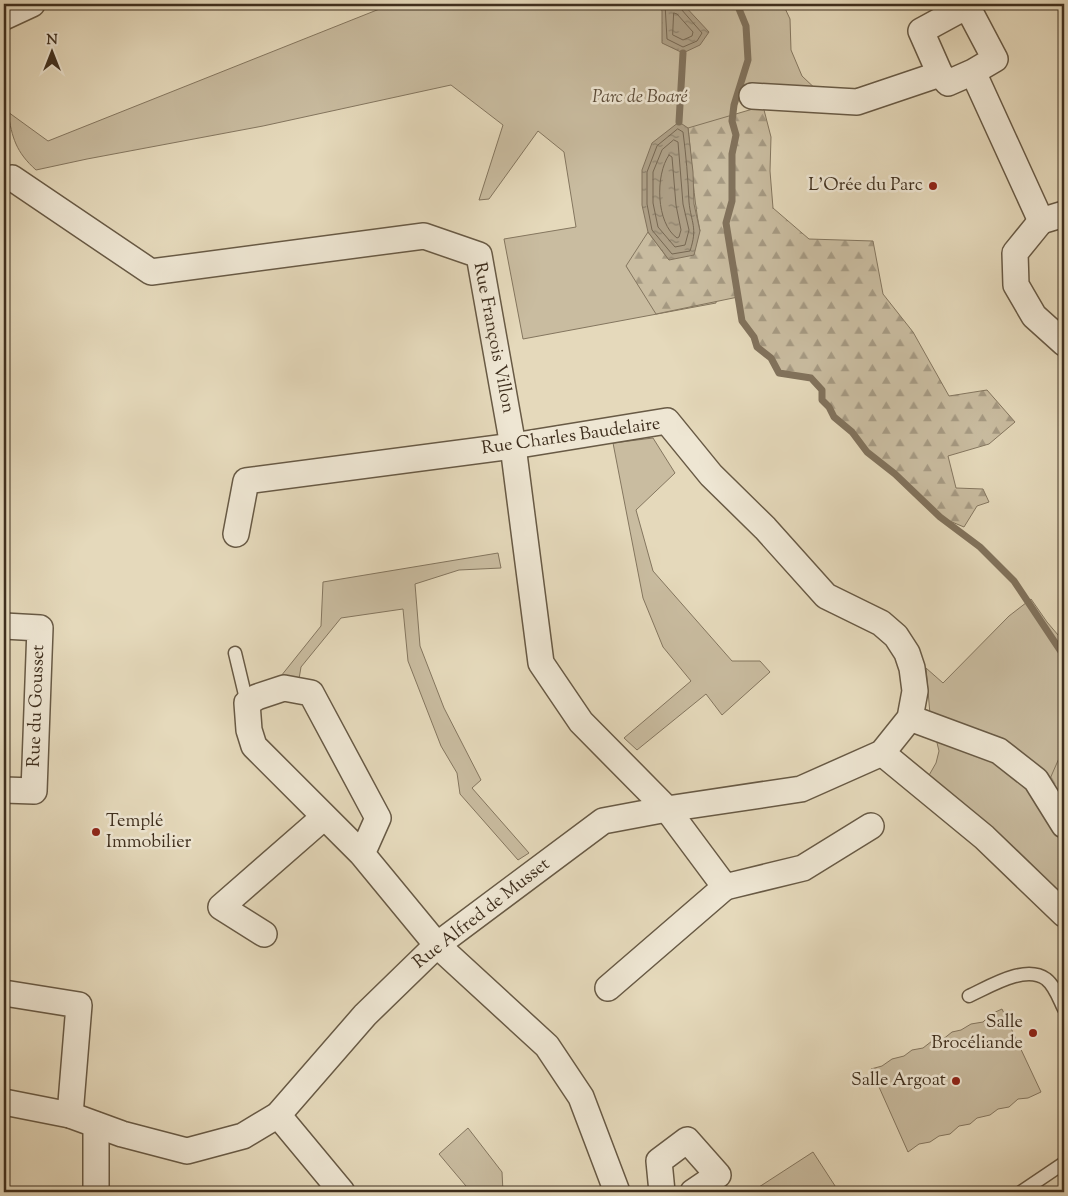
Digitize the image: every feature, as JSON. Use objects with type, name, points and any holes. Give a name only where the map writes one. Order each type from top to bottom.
[{"type":"street","points":[[4,17],[32,4]]},
{"type":"street","points":[[967,6],[995,59],[972,72],[948,83],[940,74],[921,31],[967,6]]},
{"type":"street","points":[[972,72],[1053,218],[1015,253],[1016,285],[1034,316],[1064,343]]},
{"type":"street","points":[[752,96],[857,102],[940,74]]},
{"type":"street","name":"Rue François Villon","points":[[7,174],[151,272],[424,236],[479,255],[513,446],[541,663],[582,722],[667,809],[725,887]]},
{"type":"street","name":"Rue Charles Baudelaire","points":[[236,534],[246,482],[513,446],[668,421],[711,475],[765,528],[826,596],[881,622],[896,636],[908,653],[912,668],[915,691],[910,718]]},
{"type":"street","name":"Rue du Gousset","points":[[4,626],[40,628],[34,791],[4,790]]},
{"type":"street","points":[[362,854],[378,818],[311,693],[284,688],[257,697],[247,703],[249,730],[254,746],[362,854],[437,945],[547,1046],[581,1097],[616,1192]]},
{"type":"street","points":[[910,718],[999,751],[1036,780],[1064,825]]},
{"type":"street","name":"Rue Alfred de Musset","points":[[4,1102],[70,1115],[122,1134],[187,1151],[244,1136],[278,1115],[365,1015],[437,945],[603,821],[667,809],[801,790],[882,752],[910,718]]},
{"type":"street","points":[[882,752],[984,837],[1064,914]]},
{"type":"street","points":[[264,934],[221,907],[324,816]]},
{"type":"street","points":[[608,988],[725,887],[803,868],[872,826]]},
{"type":"street","points":[[4,993],[79,1005],[70,1115]]},
{"type":"street","points":[[278,1115],[342,1192]]},
{"type":"street","points":[[96,1125],[96,1192]]},
{"type":"street","points":[[662,1192],[659,1161],[687,1140],[718,1174],[693,1192]]},
{"type":"lane","points":[[235,653],[247,703]]},
{"type":"lane","points":[[969,996],[1014,976],[1034,975],[1045,979],[1054,987],[1064,1009]]},
{"type":"lane","points":[[1021,1192],[1064,1163]]},
{"type":"green space","name":"Parc de Boaré","points":[[392,4],[783,4],[790,19],[791,50],[802,76],[821,94],[747,88],[735,101],[716,303],[523,339],[504,239],[576,227],[564,152],[538,131],[489,199],[479,200],[503,125],[451,85],[263,126],[36,170],[19,151],[13,137],[8,112],[48,141]]},
{"type":"green space","points":[[763,106],[771,137],[770,171],[773,208],[809,239],[873,241],[883,294],[913,332],[949,396],[987,390],[1015,422],[989,444],[948,456],[956,488],[983,489],[989,502],[977,506],[964,527],[940,517],[895,474],[867,452],[852,432],[834,417],[829,407],[822,400],[822,390],[811,378],[779,373],[771,358],[757,347],[754,337],[742,321],[738,297],[656,314],[626,266],[648,232],[669,260],[700,231],[688,128]]},
{"type":"green space","points":[[653,438],[675,473],[636,510],[653,571],[732,661],[760,661],[770,672],[722,715],[706,694],[637,750],[624,738],[691,681],[663,647],[643,598],[613,443]]},
{"type":"green space","points":[[498,553],[501,568],[459,570],[415,584],[420,646],[444,708],[481,780],[472,788],[529,853],[518,860],[460,794],[457,773],[441,746],[408,661],[403,609],[341,618],[301,667],[299,679],[277,681],[321,626],[323,582]]},
{"type":"green space","points":[[1031,599],[1064,642],[1064,899],[928,777],[936,763],[939,751],[930,714],[926,668],[943,683],[1009,616]]},
{"type":"green space","points":[[1064,747],[1064,811],[1049,781]]},
{"type":"green space","name":"Salle Argoat","points":[[1002,1009],[1041,1092],[1028,1098],[1018,1099],[1009,1107],[998,1109],[990,1115],[977,1118],[970,1124],[959,1126],[950,1134],[919,1144],[908,1152],[871,1069],[882,1066],[892,1059],[904,1056],[912,1050],[923,1048],[932,1041],[942,1040],[952,1032],[961,1030],[971,1024],[983,1022],[991,1014]]},
{"type":"green space","points":[[468,1128],[502,1172],[503,1192],[471,1192],[439,1154]]},
{"type":"green space","points":[[813,1152],[839,1192],[763,1192],[759,1187]]},
{"type":"water","points":[[660,4],[683,4],[709,32],[700,45],[683,53],[662,43],[662,11]]},
{"type":"water","points":[[679,122],[688,128],[693,172],[694,204],[700,231],[694,255],[669,260],[648,232],[642,205],[642,170],[652,143]]},
{"type":"waterway","points":[[737,4],[746,26],[748,60],[734,105],[732,121],[736,135],[732,154],[732,201],[726,223],[742,321],[754,337],[757,347],[771,358],[779,373],[811,378],[822,390],[822,400],[829,407],[834,417],[852,432],[867,452],[895,474],[940,517],[980,547],[1014,581],[1064,656]]},
{"type":"waterway","points":[[679,122],[683,53]]},
{"type":"place","name":"L'Orée du Parc","points":[[933,186]]},
{"type":"place","name":"Templé Immobilier","points":[[96,832]]},
{"type":"place","name":"Salle Brocéliande","points":[[1033,1033]]},
{"type":"place","name":"Salle Argoat","points":[[956,1081]]}]
